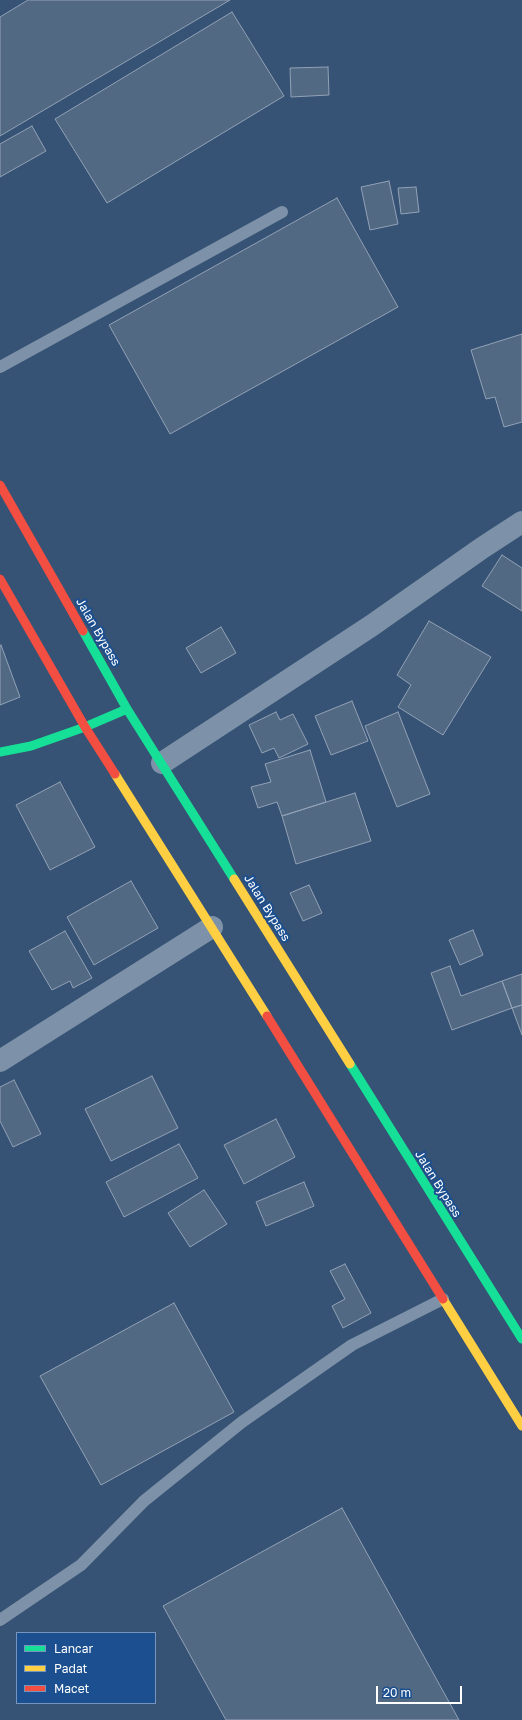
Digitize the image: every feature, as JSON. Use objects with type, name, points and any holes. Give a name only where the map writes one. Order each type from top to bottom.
[{"type":"main road","name":"Jalan Bypass","points":[[0,485],[127,709],[522,1339]]},
{"type":"main road","points":[[0,579],[85,727],[212,927],[522,1426]]},
{"type":"main road","points":[[0,752],[31,746],[85,727],[127,709]]},
{"type":"street","points":[[162,763],[371,626],[482,548],[522,522]]},
{"type":"street","points":[[0,1062],[212,927]]},
{"type":"lane","points":[[0,367],[282,212]]},
{"type":"lane","points":[[0,1620],[82,1565],[144,1501],[242,1422],[352,1345],[443,1299]]},
{"type":"building","points":[[28,0],[230,0],[0,136],[0,17]]},
{"type":"building","points":[[232,12],[284,96],[107,203],[55,119]]},
{"type":"building","points":[[328,67],[329,95],[291,97],[290,68]]},
{"type":"building","points":[[32,126],[46,151],[0,177],[0,144]]},
{"type":"building","points":[[389,181],[398,224],[370,230],[361,187]]},
{"type":"building","points":[[416,187],[419,212],[401,214],[398,188]]},
{"type":"building","points":[[337,198],[398,307],[170,434],[109,325]]},
{"type":"building","points":[[522,334],[522,422],[504,427],[495,397],[486,399],[471,350]]},
{"type":"building","points":[[502,555],[522,568],[522,611],[482,586]]},
{"type":"building","points":[[429,621],[491,657],[443,735],[398,707],[411,685],[397,675]]},
{"type":"building","points":[[221,627],[236,653],[201,673],[186,648]]},
{"type":"building","points":[[1,645],[20,697],[0,705],[0,646]]},
{"type":"building","points":[[352,701],[368,741],[331,755],[315,716]]},
{"type":"building","points":[[276,712],[280,720],[293,714],[308,744],[279,758],[274,748],[262,753],[249,725]]},
{"type":"building","points":[[398,712],[430,794],[397,807],[365,726]]},
{"type":"building","points":[[310,750],[326,802],[282,816],[277,802],[258,808],[251,787],[271,782],[265,764]]},
{"type":"building","points":[[60,782],[95,847],[50,870],[16,805]]},
{"type":"building","points":[[355,793],[371,841],[296,864],[282,816]]},
{"type":"building","points":[[131,881],[158,928],[94,965],[67,917]]},
{"type":"building","points":[[309,885],[322,913],[303,921],[290,893]]},
{"type":"building","points":[[473,930],[483,955],[460,965],[449,940]]},
{"type":"building","points":[[65,931],[92,978],[73,988],[70,981],[52,990],[29,951]]},
{"type":"building","points":[[450,966],[461,996],[502,981],[512,1008],[452,1030],[431,973]]},
{"type":"building","points":[[522,974],[522,1005],[512,1008],[502,981]]},
{"type":"building","points":[[522,1005],[522,1035],[512,1008]]},
{"type":"building","points":[[152,1076],[178,1128],[111,1161],[85,1109]]},
{"type":"building","points":[[14,1080],[41,1134],[13,1147],[0,1121],[0,1087]]},
{"type":"building","points":[[276,1119],[295,1157],[244,1184],[224,1145]]},
{"type":"building","points":[[179,1144],[198,1178],[124,1217],[106,1182]]},
{"type":"building","points":[[304,1182],[314,1206],[266,1226],[256,1202]]},
{"type":"building","points":[[204,1190],[227,1224],[190,1247],[168,1213]]},
{"type":"building","points":[[345,1264],[371,1313],[343,1328],[332,1306],[345,1299],[330,1271]]},
{"type":"building","points":[[174,1303],[234,1412],[101,1485],[40,1376]]},
{"type":"building","points":[[342,1508],[459,1720],[226,1720],[163,1606]]},
{"type":"traffic: fast","points":[[83,631],[127,709],[234,879]]},
{"type":"traffic: fast","points":[[0,752],[31,746],[85,727],[127,709]]},
{"type":"traffic: fast","points":[[350,1064],[522,1339]]},
{"type":"traffic: slow","points":[[115,774],[267,1016]]},
{"type":"traffic: slow","points":[[234,879],[350,1064]]},
{"type":"traffic: slow","points":[[443,1299],[522,1426]]},
{"type":"traffic: jam","points":[[0,485],[83,631]]},
{"type":"traffic: jam","points":[[0,579],[85,727],[115,774]]},
{"type":"traffic: jam","points":[[267,1016],[443,1299]]}]
